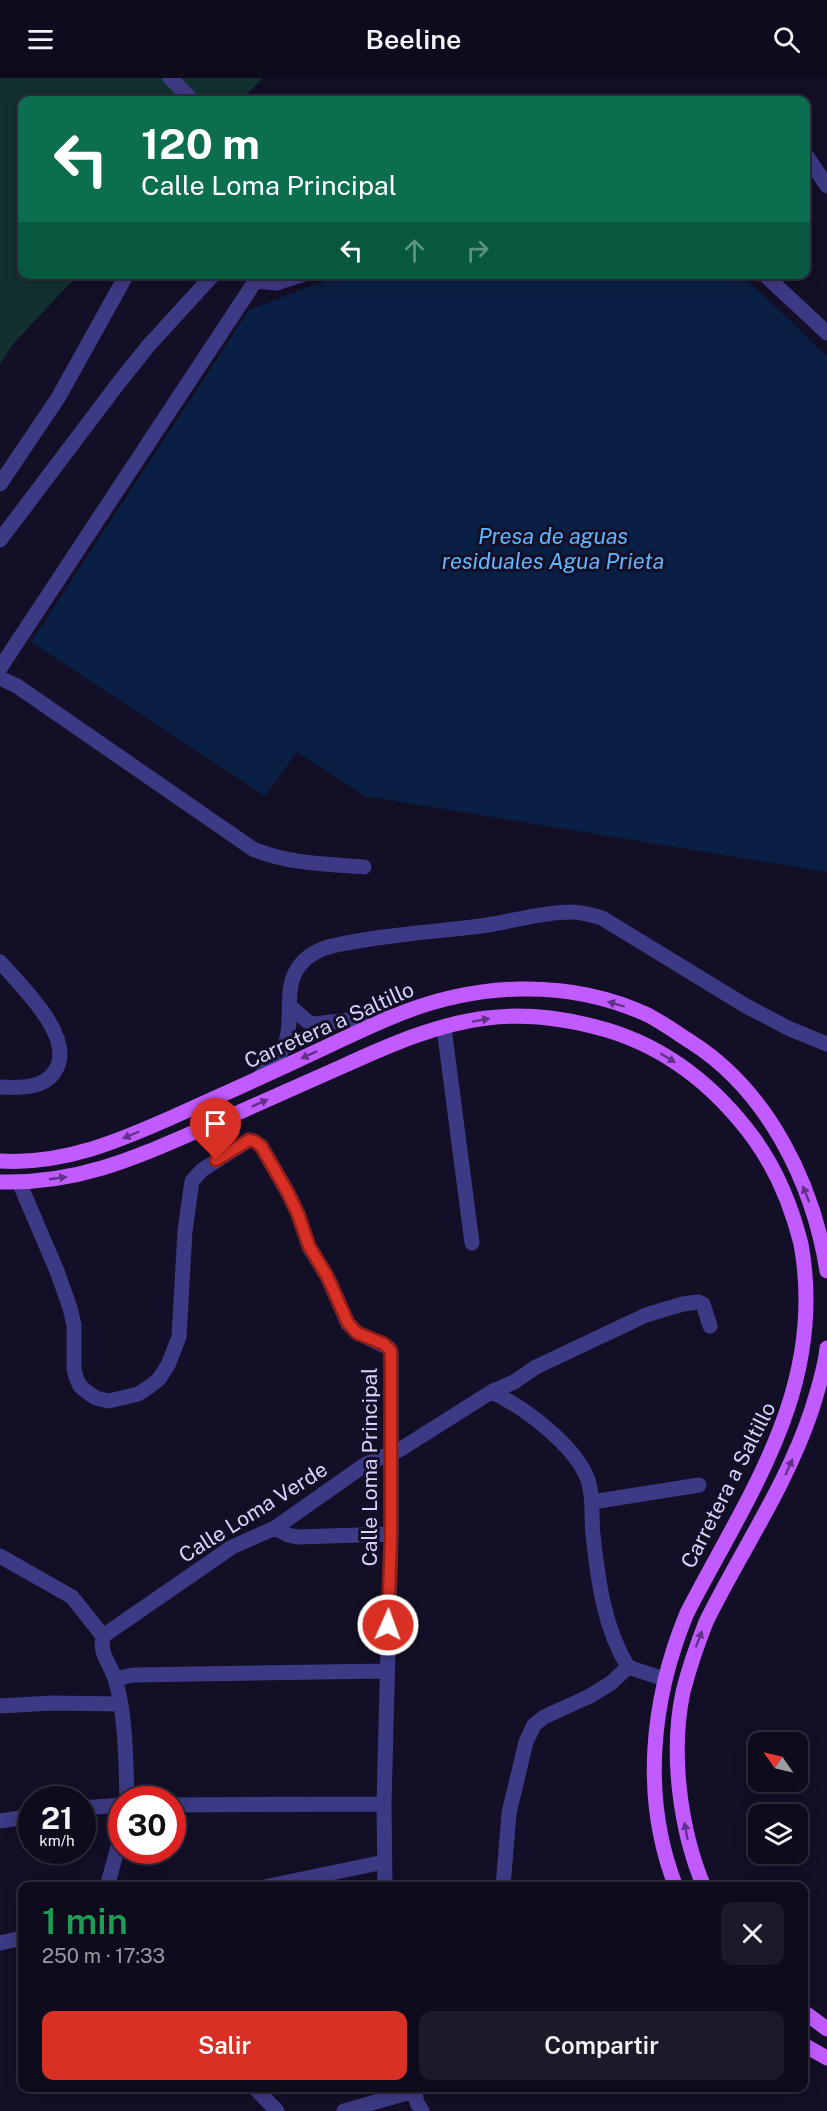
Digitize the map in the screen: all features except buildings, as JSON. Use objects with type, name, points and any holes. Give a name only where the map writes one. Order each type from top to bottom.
[{"type":"main road","name":"Carretera a Saltillo","points":[[0,1161],[46,1159],[99,1148],[258,1079],[391,1017],[419,1007],[475,992],[535,988],[570,992],[611,1002],[648,1016],[697,1046],[721,1064],[743,1086],[781,1139],[797,1171],[813,1211],[827,1271]]},
{"type":"main road","name":"Carretera a Saltillo","points":[[0,1182],[74,1176],[131,1160],[375,1051],[408,1038],[484,1018],[564,1020],[619,1034],[658,1052],[708,1085],[735,1113],[764,1153],[792,1215],[804,1258],[808,1288],[807,1353],[787,1423],[687,1613],[664,1679],[657,1721],[655,1789],[663,1846],[674,1882]]},
{"type":"main road","name":"Carretera a Saltillo","points":[[702,1882],[694,1864],[683,1811],[679,1759],[683,1694],[696,1647],[706,1622],[787,1472],[800,1441],[821,1380],[827,1348]]},
{"type":"main road","points":[[808,2015],[827,2029]]},
{"type":"main road","points":[[808,2047],[827,2058]]},
{"type":"street","points":[[170,78],[188,96]]},
{"type":"street","points":[[810,160],[827,186]]},
{"type":"street","points":[[0,484],[58,398],[124,279]]},
{"type":"street","points":[[0,540],[123,377],[209,279]]},
{"type":"street","points":[[0,668],[258,279]]},
{"type":"street","points":[[262,279],[276,283],[288,279]]},
{"type":"street","points":[[769,279],[827,333]]},
{"type":"street","points":[[0,678],[17,686],[253,849],[269,856],[289,860],[364,867]]},
{"type":"street","points":[[258,1079],[284,1045],[293,975],[308,957],[331,946],[571,912],[586,913],[617,925],[746,1006],[790,1029],[827,1044]]},
{"type":"street","points":[[0,962],[41,1010],[54,1031],[60,1051],[60,1065],[44,1082],[30,1087],[0,1087]]},
{"type":"street","points":[[290,1006],[308,1022],[315,1024],[391,1017]]},
{"type":"street","points":[[444,1028],[472,1243]]},
{"type":"street","name":"Calle Loma Principal","points":[[19,1182],[57,1270],[70,1308],[74,1325],[76,1377],[80,1386],[96,1398],[109,1401],[138,1394],[159,1379],[168,1365],[179,1337],[185,1231],[191,1186],[198,1173],[245,1142],[258,1143],[287,1191],[309,1246],[327,1276],[348,1323],[357,1333],[384,1344],[391,1351],[391,1534],[386,1671],[385,1882]]},
{"type":"street","name":"Calle Loma Verde","points":[[103,1636],[231,1547],[275,1527],[366,1464],[390,1455],[491,1392],[514,1382],[536,1367],[646,1315],[672,1307],[700,1302],[706,1309],[710,1326]]},
{"type":"street","points":[[491,1392],[523,1409],[579,1463],[588,1480],[592,1502],[592,1533],[608,1624],[614,1642],[628,1667],[664,1679]]},
{"type":"street","points":[[592,1502],[699,1485]]},
{"type":"street","points":[[275,1527],[288,1535],[297,1537],[391,1534]]},
{"type":"street","points":[[0,1556],[72,1597],[103,1636],[102,1651],[115,1679],[120,1704],[126,1786]]},
{"type":"street","points":[[502,1882],[509,1813],[530,1731],[544,1717],[590,1696],[611,1683],[628,1667]]},
{"type":"street","points":[[115,1679],[133,1675],[386,1671]]},
{"type":"street","points":[[0,1706],[52,1703],[120,1704]]},
{"type":"street","points":[[186,1804],[384,1804]]},
{"type":"street","points":[[0,1821],[18,1818]]},
{"type":"street","points":[[288,1882],[384,1862]]},
{"type":"street","points":[[108,1882],[113,1864]]},
{"type":"street","points":[[0,1943],[18,1939]]},
{"type":"street","points":[[259,2092],[277,2111]]},
{"type":"street","points":[[344,2111],[407,2092]]},
{"type":"street","points":[[414,2092],[422,2111]]},
{"type":"green space","points":[[0,78],[263,78],[245,96],[18,96],[18,279],[74,279],[13,344],[0,364]]},
{"type":"water","name":"Presa de aguas residuales Agua Prieta","points":[[330,279],[746,279],[827,356],[827,872],[365,796],[297,752],[265,796],[31,642],[249,310]]},
{"type":"route","points":[[216,1160],[249,1140],[261,1146],[287,1191],[309,1246],[327,1276],[344,1317],[357,1333],[384,1344],[391,1351],[391,1534],[388,1625]]}]
